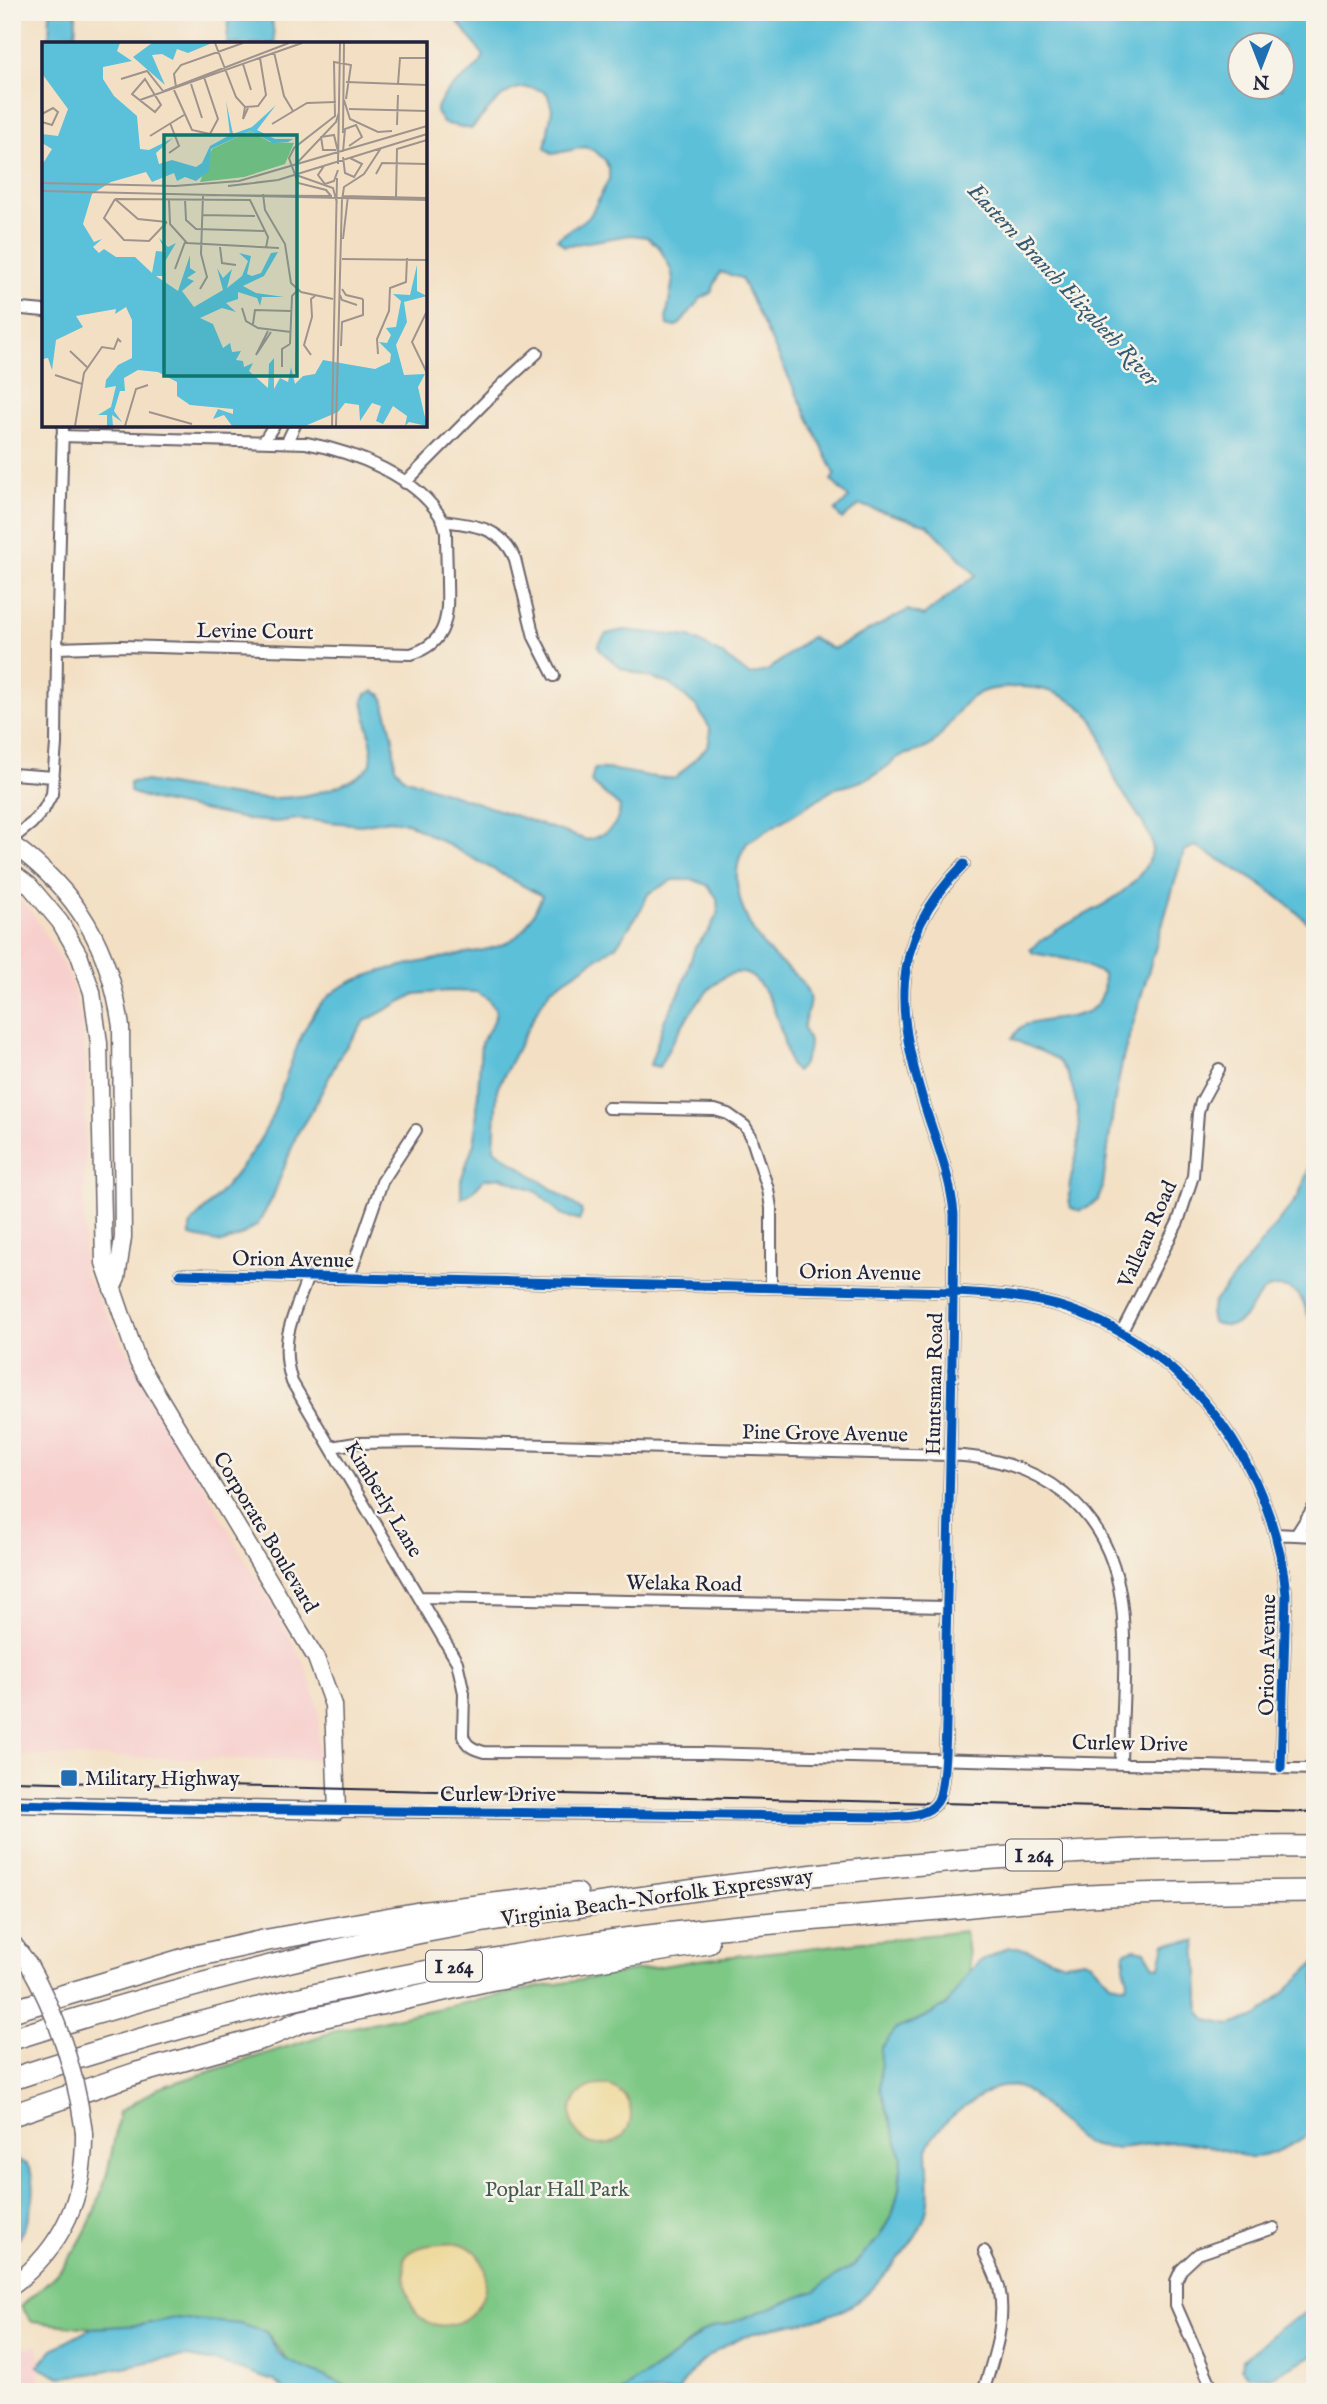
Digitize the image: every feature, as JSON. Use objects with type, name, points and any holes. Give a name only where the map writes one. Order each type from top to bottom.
[{"type":"highway","name":"Virginia Beach-Norfolk Expressway","points":[[12,2039],[192,1985],[331,1952],[476,1923],[698,1889],[834,1872],[1003,1857],[1170,1849],[1315,1847]]},
{"type":"highway","points":[[12,2011],[191,1957],[353,1923],[564,1894],[698,1889]]},
{"type":"highway","name":"Virginia Beach-Norfolk Expressway","points":[[12,2079],[184,2026],[270,2004],[425,1972],[581,1945],[778,1922],[1090,1896],[1315,1891]]},
{"type":"highway","points":[[12,2115],[137,2073],[263,2038],[303,2021],[579,1963],[906,1912]]},
{"type":"highway","points":[[12,2001],[119,1978]]},
{"type":"highway","points":[[12,2121],[55,2099]]},
{"type":"street","points":[[12,308],[42,311]]},
{"type":"street","points":[[405,483],[503,384],[537,354]]},
{"type":"street","points":[[264,441],[273,427]]},
{"type":"street","points":[[287,442],[294,427]]},
{"type":"street","points":[[112,1289],[117,1278],[123,1237],[121,1027],[117,1000],[108,967],[88,924],[48,872],[12,842],[33,822],[50,800],[54,777],[57,744],[62,431],[287,442],[337,449],[395,475],[428,500],[443,521],[489,531],[502,536],[511,547],[534,637],[554,676]]},
{"type":"street","name":"Levine Court","points":[[57,648],[121,646],[411,654],[428,647],[443,631],[447,616],[446,532],[443,521]]},
{"type":"street","points":[[12,774],[54,777]]},
{"type":"street","name":"Huntsman Road","points":[[943,1760],[954,1214],[952,1189],[908,1047],[904,1021],[904,990],[912,942],[937,896],[964,864]]},
{"type":"street","name":"Corporate Boulevard","points":[[12,872],[29,885],[60,922],[79,955],[92,992],[99,1044],[104,1263],[112,1289],[138,1362],[316,1658],[328,1685],[334,1713],[337,1811]]},
{"type":"street","name":"Valleau Road","points":[[1121,1333],[1178,1222],[1193,1176],[1198,1113],[1219,1069]]},
{"type":"street","points":[[608,1108],[715,1110],[728,1114],[745,1126],[751,1136],[768,1189],[771,1208],[771,1288]]},
{"type":"street","points":[[348,1277],[382,1182],[415,1130]]},
{"type":"street","name":"Orion Avenue","points":[[180,1274],[954,1292],[1000,1294],[1068,1308],[1121,1333],[1172,1369],[1217,1416],[1246,1461],[1275,1534],[1286,1594],[1282,1768]]},
{"type":"street","name":"Kimberly Lane","points":[[308,1276],[287,1335],[286,1365],[292,1382],[457,1662],[462,1677],[464,1741]]},
{"type":"street","name":"Pine Grove Avenue","points":[[331,1447],[356,1443],[430,1442],[950,1455],[991,1459],[1035,1474],[1066,1495],[1097,1531],[1108,1551],[1121,1597],[1123,1623],[1121,1763]]},
{"type":"street","points":[[1296,1535],[1315,1505]]},
{"type":"street","points":[[1275,1534],[1315,1536]]},
{"type":"street","name":"Welaka Road","points":[[420,1597],[947,1607]]},
{"type":"street","name":"Curlew Drive","points":[[464,1741],[474,1750],[484,1752],[701,1754],[1315,1769]]},
{"type":"street","name":"Curlew Drive","points":[[12,1804],[337,1811],[906,1816],[921,1813],[935,1805],[940,1793],[943,1760]]},
{"type":"street","points":[[12,1942],[40,1984],[64,2044],[80,2102],[83,2132],[83,2171],[67,2222],[41,2260],[12,2286]]},
{"type":"street","points":[[1214,2392],[1176,2305],[1176,2281],[1188,2261],[1198,2254],[1275,2228]]},
{"type":"street","points":[[983,2392],[995,2352],[1002,2311],[999,2284],[984,2252]]},
{"type":"shaded area","points":[[12,893],[31,911],[53,945],[69,976],[82,1020],[86,1064],[84,1273],[306,1667],[319,1711],[319,1760],[12,1756]]},
{"type":"shaded area","points":[[38,2345],[41,2387],[44,2392],[12,2392],[12,2350]]},
{"type":"green space","name":"Poplar Hall Park","points":[[965,1931],[970,1971],[955,1996],[946,2006],[896,2029],[880,2087],[902,2158],[899,2190],[893,2213],[878,2239],[854,2265],[816,2291],[697,2335],[674,2356],[621,2392],[361,2392],[288,2361],[266,2332],[175,2318],[141,2325],[92,2328],[32,2322],[21,2306],[63,2266],[88,2226],[108,2170],[119,2112],[159,2088],[339,2030],[534,1988],[698,1960]]},
{"type":"sand","points":[[601,2085],[618,2090],[626,2098],[631,2115],[626,2132],[618,2140],[601,2145],[584,2140],[576,2132],[571,2115],[576,2098],[584,2090]]},
{"type":"sand","points":[[459,2243],[470,2248],[483,2263],[486,2284],[483,2294],[479,2304],[465,2319],[448,2325],[431,2324],[417,2314],[412,2306],[404,2258],[422,2247]]},
{"type":"water","points":[[50,12],[76,12],[75,42],[49,42]]},
{"type":"water","points":[[229,12],[271,12],[275,42],[227,42]]},
{"type":"water","name":"Eastern Branch Elizabeth River","points":[[450,12],[1315,12],[1315,930],[1288,905],[1243,873],[1195,846],[1184,851],[1123,1058],[1103,1185],[1098,1200],[1088,1207],[1080,1211],[1071,1208],[1069,1200],[1079,1136],[1075,1099],[1068,1076],[1056,1059],[1012,1038],[1024,1025],[1083,1014],[1100,1001],[1103,974],[1076,961],[1033,953],[1030,949],[1060,928],[1097,909],[1132,884],[1150,858],[1152,846],[1143,823],[1116,781],[1100,736],[1087,713],[1053,692],[1015,687],[978,693],[963,706],[927,748],[897,758],[864,780],[836,788],[747,843],[737,872],[741,903],[747,918],[763,945],[799,979],[809,996],[804,1028],[809,1047],[796,1072],[790,1065],[776,1016],[763,989],[748,975],[733,973],[702,997],[659,1067],[650,1065],[665,1019],[681,990],[695,947],[708,932],[718,913],[717,898],[707,885],[694,880],[673,880],[648,894],[642,908],[617,945],[550,990],[497,1089],[494,1149],[581,1209],[579,1221],[561,1214],[537,1192],[502,1177],[484,1179],[471,1193],[461,1198],[461,1180],[475,1140],[481,1043],[494,1021],[496,1010],[488,999],[476,992],[450,991],[415,994],[365,1021],[341,1054],[297,1134],[272,1199],[258,1224],[240,1236],[222,1243],[190,1236],[193,1221],[234,1176],[261,1138],[275,1109],[302,1035],[321,1004],[334,992],[360,978],[501,945],[518,935],[542,896],[408,823],[389,820],[361,825],[298,819],[276,822],[250,820],[153,800],[130,792],[130,782],[145,781],[261,798],[307,795],[330,789],[357,776],[371,764],[372,747],[363,700],[366,694],[374,691],[382,695],[393,737],[395,767],[404,778],[587,840],[610,830],[617,820],[620,807],[591,782],[594,769],[676,778],[709,743],[710,728],[696,706],[670,684],[621,668],[601,651],[598,645],[606,634],[624,630],[690,637],[723,655],[749,675],[767,671],[811,637],[833,649],[908,610],[923,616],[976,575],[928,525],[860,505],[842,519],[835,511],[849,498],[831,480],[835,474],[741,278],[720,272],[711,293],[701,298],[680,324],[674,327],[668,325],[666,319],[673,279],[670,267],[659,247],[647,237],[631,235],[564,246],[557,239],[590,216],[609,179],[609,169],[605,160],[585,147],[553,154],[545,148],[552,109],[547,93],[534,88],[513,90],[496,102],[471,129],[443,123],[436,112],[440,102],[451,88],[479,64],[484,56]]},
{"type":"water","points":[[1315,1152],[1315,1228],[1311,1243],[1315,1247],[1315,1336],[1304,1304],[1295,1292],[1288,1288],[1271,1288],[1263,1292],[1238,1323],[1223,1325],[1212,1322],[1210,1313],[1214,1302],[1298,1197]]},
{"type":"water","points":[[1196,1941],[1200,2012],[1207,2020],[1230,2025],[1257,2017],[1315,1963],[1315,2132],[1277,2152],[1251,2157],[1180,2142],[1119,2148],[1098,2147],[1077,2137],[1023,2089],[998,2087],[957,2112],[935,2135],[927,2149],[929,2194],[922,2224],[902,2253],[864,2296],[835,2313],[767,2329],[728,2344],[704,2360],[685,2380],[678,2392],[621,2392],[669,2360],[704,2331],[815,2291],[854,2265],[878,2239],[893,2213],[899,2190],[902,2158],[880,2087],[881,2048],[896,2029],[946,2006],[979,1962],[1009,1947],[1018,1947],[1064,1963],[1084,1960],[1092,1963],[1110,1983],[1126,1986],[1128,1980],[1124,1967],[1125,1952],[1135,1949],[1145,1951],[1154,1966],[1160,1967],[1165,1943]]},
{"type":"water","points":[[12,2158],[27,2164],[33,2196],[24,2228],[12,2247]]},
{"type":"water","points":[[1315,2307],[1315,2354],[1271,2377],[1249,2376],[1241,2368],[1242,2361],[1277,2330]]},
{"type":"water","points":[[175,2318],[240,2324],[266,2332],[279,2354],[288,2361],[361,2392],[288,2392],[274,2381],[220,2363],[188,2357],[60,2377],[38,2366],[53,2349],[92,2328],[141,2325]]},
{"type":"tram line","points":[[12,1781],[1315,1812]]},
{"type":"cycle path","points":[[12,1804],[887,1817],[914,1815],[933,1807],[941,1791],[945,1751],[954,1214],[947,1177],[909,1046],[904,1014],[904,983],[909,953],[921,923],[938,894],[964,864]]},
{"type":"cycle path","points":[[180,1274],[968,1293],[1041,1301],[1069,1309],[1113,1328],[1152,1353],[1188,1384],[1219,1420],[1244,1460],[1264,1503],[1278,1548],[1286,1594],[1281,1768]]},
{"type":"place","name":"Military Highway","points":[[69,1778]]}]
